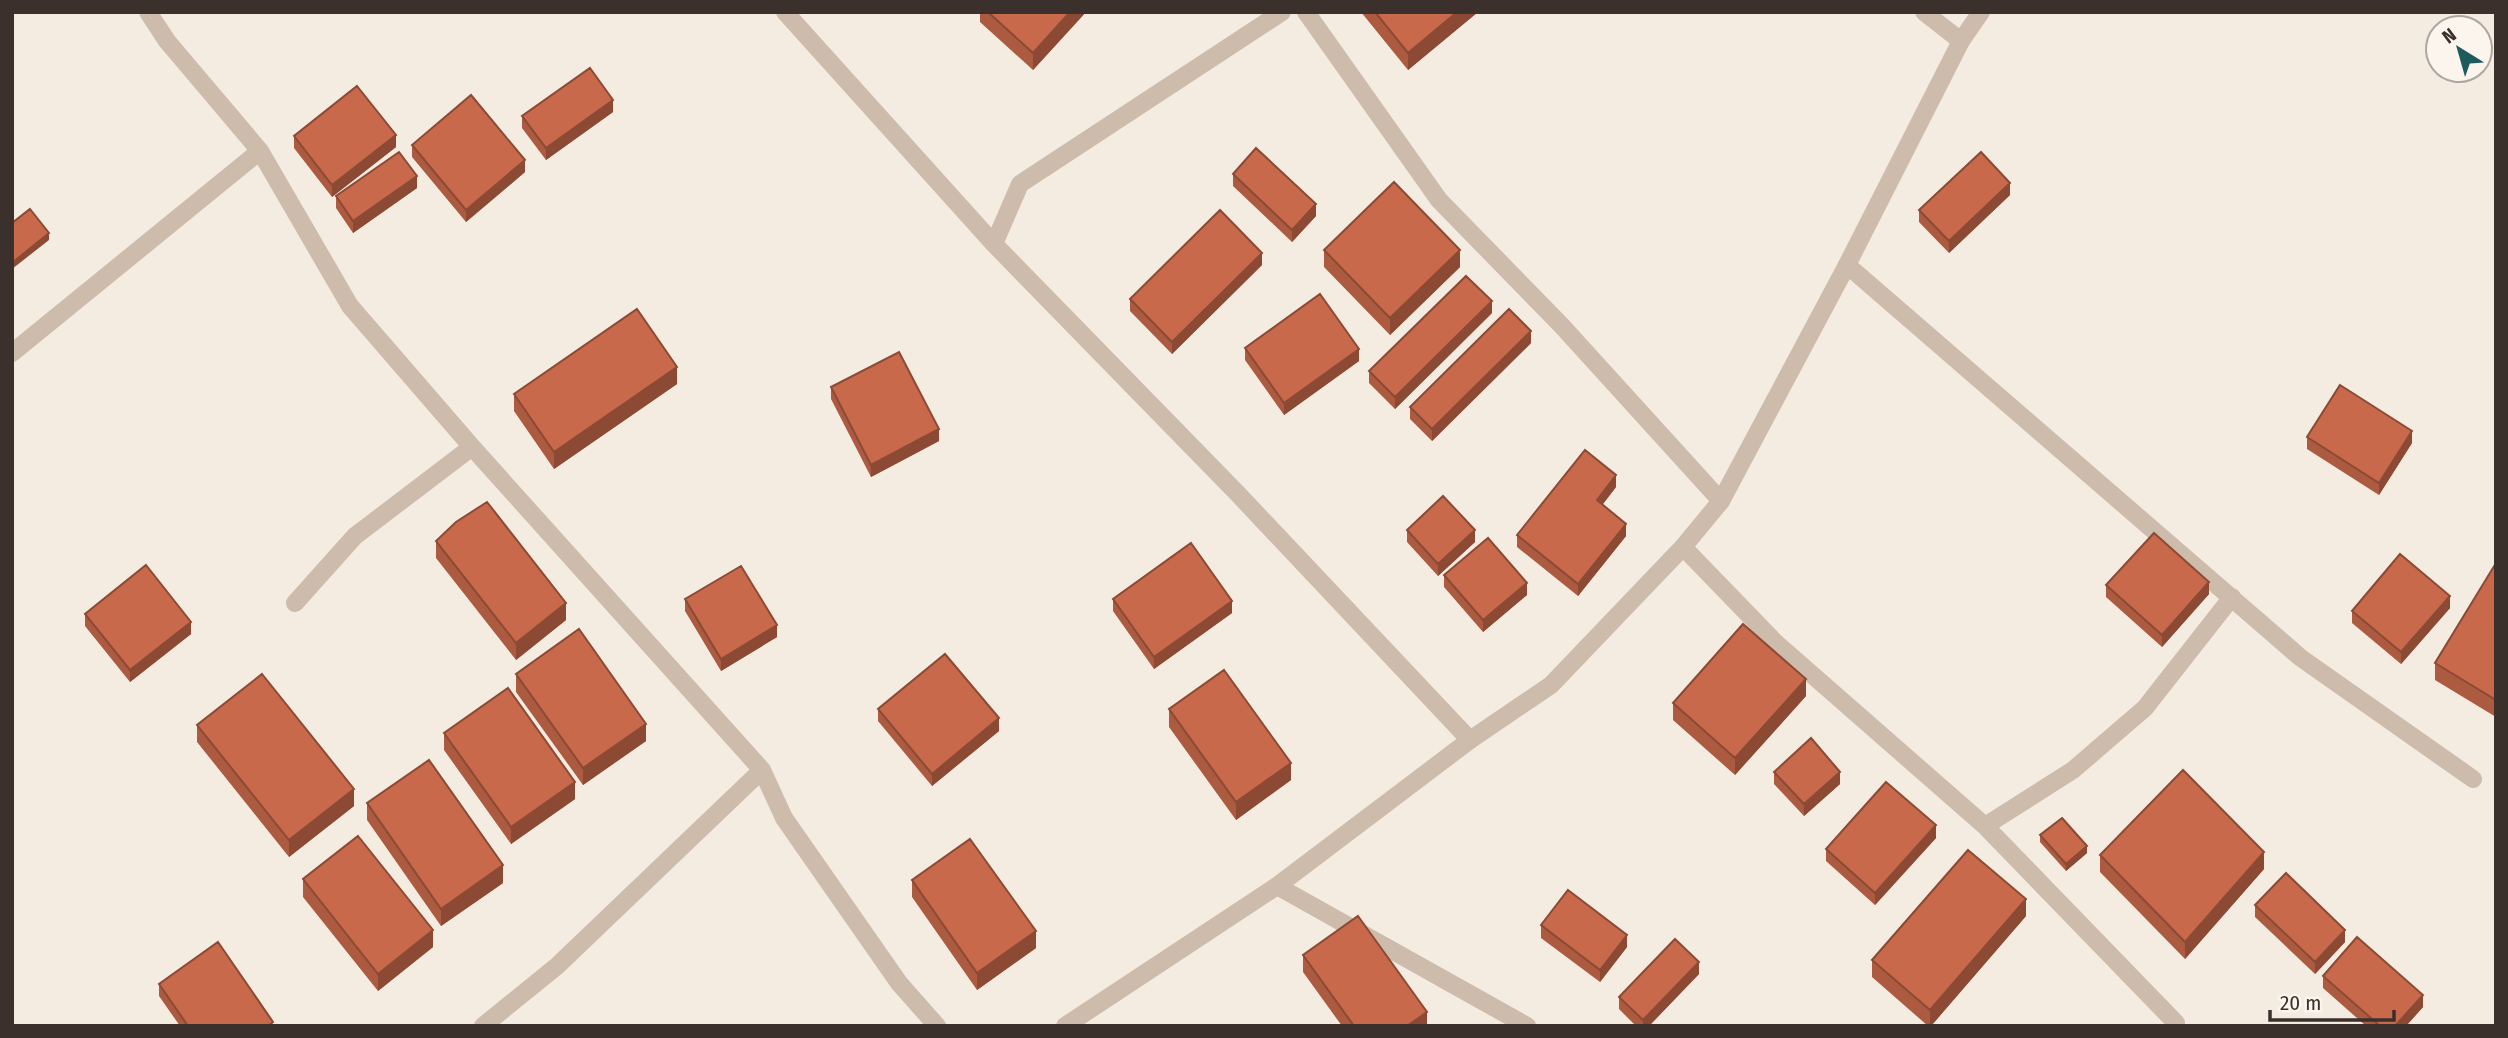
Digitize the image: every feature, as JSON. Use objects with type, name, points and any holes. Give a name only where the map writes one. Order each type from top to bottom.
[{"type":"street","points":[[148,12],[167,41],[260,151],[350,306],[472,447],[762,770],[784,818],[899,983],[937,1026]]},
{"type":"street","points":[[785,12],[994,244],[1228,484],[1470,740]]},
{"type":"street","points":[[994,244],[1020,184],[1282,12]]},
{"type":"street","points":[[1306,12],[1439,200],[1562,326],[1721,501]]},
{"type":"street","points":[[1924,12],[1961,41]]},
{"type":"street","points":[[1065,1026],[1277,886],[1470,740],[1551,685],[1683,547],[1721,501],[1847,265],[1961,41],[1981,12]]},
{"type":"street","points":[[12,353],[260,151]]},
{"type":"street","points":[[1847,265],[2301,657],[2473,779]]},
{"type":"street","points":[[295,603],[355,536],[472,447]]},
{"type":"street","points":[[1683,547],[1776,643],[1985,826],[2176,1023]]},
{"type":"street","points":[[1985,826],[2073,770],[2145,708],[2232,597]]},
{"type":"street","points":[[483,1026],[557,966],[762,770]]},
{"type":"street","points":[[1277,886],[1527,1026]]},
{"type":"building","points":[[988,12],[1070,12],[1033,53]]},
{"type":"building","points":[[1375,12],[1457,12],[1408,53]]},
{"type":"building","points":[[590,68],[613,100],[546,148],[522,116]]},
{"type":"building","points":[[357,86],[396,135],[332,185],[294,136]]},
{"type":"building","points":[[471,95],[525,160],[466,210],[412,145]]},
{"type":"building","points":[[1256,148],[1316,204],[1292,230],[1233,174]]},
{"type":"building","points":[[399,152],[417,176],[353,221],[336,196]]},
{"type":"building","points":[[1981,152],[2010,183],[1949,241],[1919,210]]},
{"type":"building","points":[[1394,182],[1460,250],[1390,318],[1324,250]]},
{"type":"building","points":[[30,209],[49,233],[12,263],[12,223]]},
{"type":"building","points":[[1220,210],[1262,253],[1172,342],[1130,299]]},
{"type":"building","points":[[1466,276],[1492,301],[1395,397],[1369,371]]},
{"type":"building","points":[[1320,294],[1359,349],[1284,403],[1245,348]]},
{"type":"building","points":[[637,309],[677,367],[554,452],[514,394]]},
{"type":"building","points":[[1509,309],[1531,331],[1432,429],[1410,407]]},
{"type":"building","points":[[899,352],[939,429],[871,465],[831,387]]},
{"type":"building","points":[[2340,385],[2412,431],[2379,483],[2307,437]]},
{"type":"building","points":[[1585,450],[1616,475],[1597,500],[1626,524],[1578,584],[1517,535]]},
{"type":"building","points":[[1443,496],[1475,530],[1438,564],[1407,530]]},
{"type":"building","points":[[487,502],[566,603],[516,643],[436,541],[456,522]]},
{"type":"building","points":[[2154,533],[2209,582],[2162,635],[2106,585]]},
{"type":"building","points":[[1488,538],[1527,583],[1483,620],[1444,575]]},
{"type":"building","points":[[1191,543],[1232,601],[1154,657],[1113,599]]},
{"type":"building","points":[[2400,554],[2450,596],[2401,652],[2352,611]]},
{"type":"building","points":[[2496,563],[2496,700],[2435,663]]},
{"type":"building","points":[[146,565],[191,622],[130,670],[85,614]]},
{"type":"building","points":[[741,566],[777,625],[721,659],[685,599]]},
{"type":"building","points":[[1743,624],[1806,679],[1735,758],[1673,703]]},
{"type":"building","points":[[579,629],[646,724],[583,768],[516,674]]},
{"type":"building","points":[[945,654],[999,718],[932,774],[878,709]]},
{"type":"building","points":[[1224,670],[1291,763],[1236,802],[1169,709]]},
{"type":"building","points":[[262,674],[354,789],[289,840],[197,725]]},
{"type":"building","points":[[508,688],[575,782],[511,827],[444,733]]},
{"type":"building","points":[[1811,738],[1840,772],[1804,804],[1774,772]]},
{"type":"building","points":[[429,760],[503,865],[441,909],[367,803]]},
{"type":"building","points":[[2183,770],[2264,852],[2185,942],[2100,855]]},
{"type":"building","points":[[1886,782],[1936,825],[1875,893],[1826,849]]},
{"type":"building","points":[[2062,818],[2087,846],[2066,864],[2040,835]]},
{"type":"building","points":[[358,836],[433,930],[378,974],[303,879]]},
{"type":"building","points":[[970,839],[1036,931],[977,973],[912,880]]},
{"type":"building","points":[[1968,850],[2026,899],[1930,1010],[1872,960]]},
{"type":"building","points":[[2286,873],[2345,930],[2315,962],[2255,905]]},
{"type":"building","points":[[1568,890],[1627,935],[1600,970],[1541,925]]},
{"type":"building","points":[[1358,916],[1427,1012],[1407,1026],[1354,1026],[1303,955]]},
{"type":"building","points":[[2357,937],[2423,995],[2395,1026],[2380,1026],[2323,976]]},
{"type":"building","points":[[1675,939],[1699,962],[1643,1020],[1619,997]]},
{"type":"building","points":[[218,942],[273,1022],[268,1026],[188,1026],[159,984]]}]
